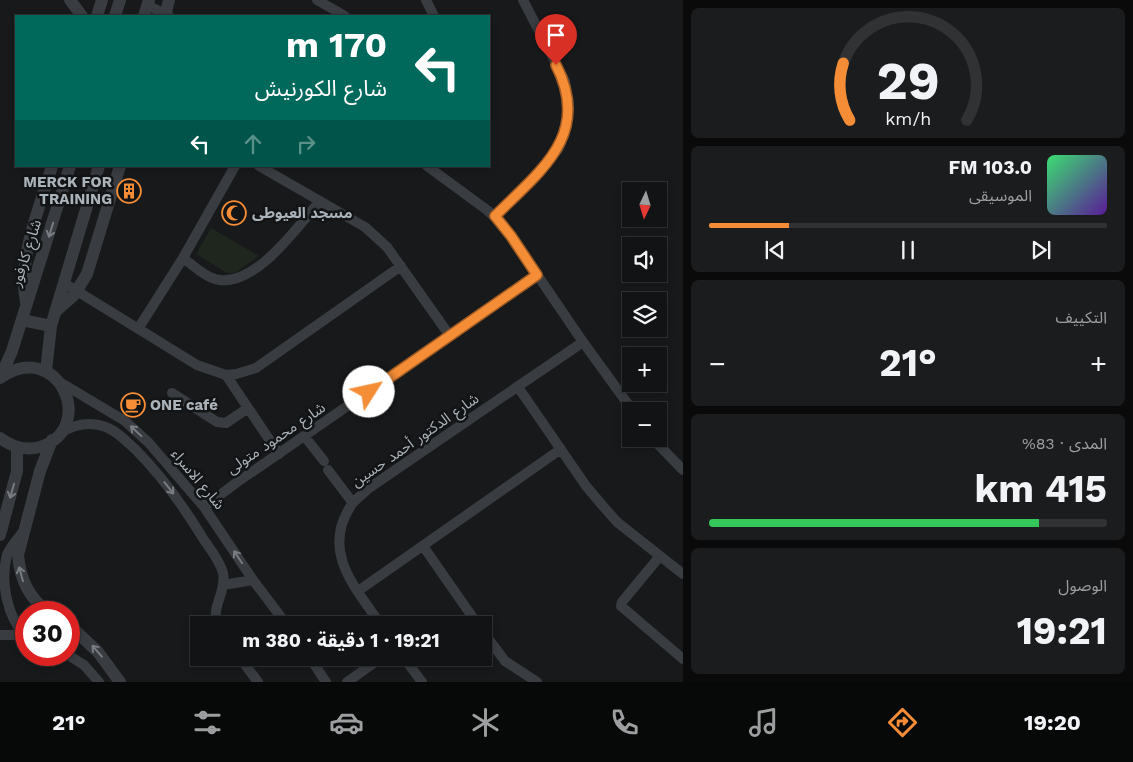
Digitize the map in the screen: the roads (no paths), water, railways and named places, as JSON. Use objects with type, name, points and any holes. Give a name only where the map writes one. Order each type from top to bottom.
[{"type":"street","points":[[70,0],[81,15]]},
{"type":"street","points":[[97,15],[102,0]]},
{"type":"street","points":[[115,15],[120,0]]},
{"type":"street","points":[[166,15],[170,0]]},
{"type":"street","points":[[318,0],[343,15]]},
{"type":"street","points":[[426,0],[434,15]]},
{"type":"street","points":[[495,216],[545,166],[559,148],[567,126],[569,104],[564,81],[523,0]]},
{"type":"street","points":[[147,7],[164,15]]},
{"type":"street","points":[[27,305],[24,292],[26,254],[52,167]]},
{"type":"street","name":"شارع كارفور","points":[[0,378],[12,351],[70,167]]},
{"type":"street","points":[[46,371],[51,326],[99,167]]},
{"type":"street","points":[[55,312],[76,291],[87,274],[120,167]]},
{"type":"street","points":[[138,329],[183,258],[234,167]]},
{"type":"street","points":[[261,167],[366,227],[388,247],[450,336]]},
{"type":"street","points":[[428,167],[495,216],[511,236],[626,402]]},
{"type":"street","points":[[183,258],[209,276],[220,280],[231,280],[242,276],[275,253],[320,201]]},
{"type":"street","points":[[64,283],[197,365],[226,375],[256,368],[400,266]]},
{"type":"street","name":"شارع محمود متولى","points":[[204,507],[537,275]]},
{"type":"street","points":[[22,320],[51,326]]},
{"type":"street","name":"شارع الدكتور أحمد حسين","points":[[376,616],[347,575],[341,557],[340,538],[344,520],[353,503],[369,488],[583,342]]},
{"type":"street","points":[[0,378],[10,371],[22,367],[34,367],[46,371],[58,380],[65,390],[68,406],[66,423],[56,437],[38,475],[18,555],[23,581],[35,601]]},
{"type":"street","points":[[226,375],[279,454]]},
{"type":"street","name":"شارع الاسراء","points":[[58,380],[125,421],[149,443],[204,507],[253,580],[280,616]]},
{"type":"street","points":[[518,387],[586,486],[617,522],[683,574]]},
{"type":"street","points":[[172,393],[217,422],[222,423],[226,423],[248,408]]},
{"type":"street","name":"شارع الاسراء","points":[[56,437],[73,426],[94,424],[114,431],[130,445],[159,475],[182,505],[220,567],[223,585]]},
{"type":"street","points":[[6,443],[35,448],[56,437]]},
{"type":"street","points":[[305,437],[353,503]]},
{"type":"street","points":[[0,535],[17,471],[6,443]]},
{"type":"street","points":[[661,447],[683,470]]},
{"type":"street","points":[[358,591],[561,449]]},
{"type":"street","points":[[17,471],[27,467],[34,470],[38,475]]},
{"type":"street","points":[[15,624],[8,612],[2,583],[2,573],[7,554],[23,532]]},
{"type":"street","points":[[423,546],[472,616]]},
{"type":"street","points":[[660,556],[622,602],[621,606],[683,659]]},
{"type":"street","points":[[216,616],[215,612],[223,585],[253,580]]},
{"type":"street","points":[[80,634],[98,652],[120,682]]},
{"type":"street","points":[[0,635],[15,635]]},
{"type":"street","points":[[492,644],[505,661],[537,682]]},
{"type":"street","points":[[80,664],[91,672],[99,682]]},
{"type":"street","points":[[246,666],[258,682]]},
{"type":"street","points":[[315,666],[326,682]]},
{"type":"street","points":[[347,682],[369,666]]},
{"type":"street","points":[[410,666],[422,682]]},
{"type":"place","name":"MERCK FOR TRAINING","points":[[129,191]]},
{"type":"place","name":"مسجد العيوطى","points":[[234,213]]},
{"type":"place","name":"ONE café","points":[[133,405]]}]
